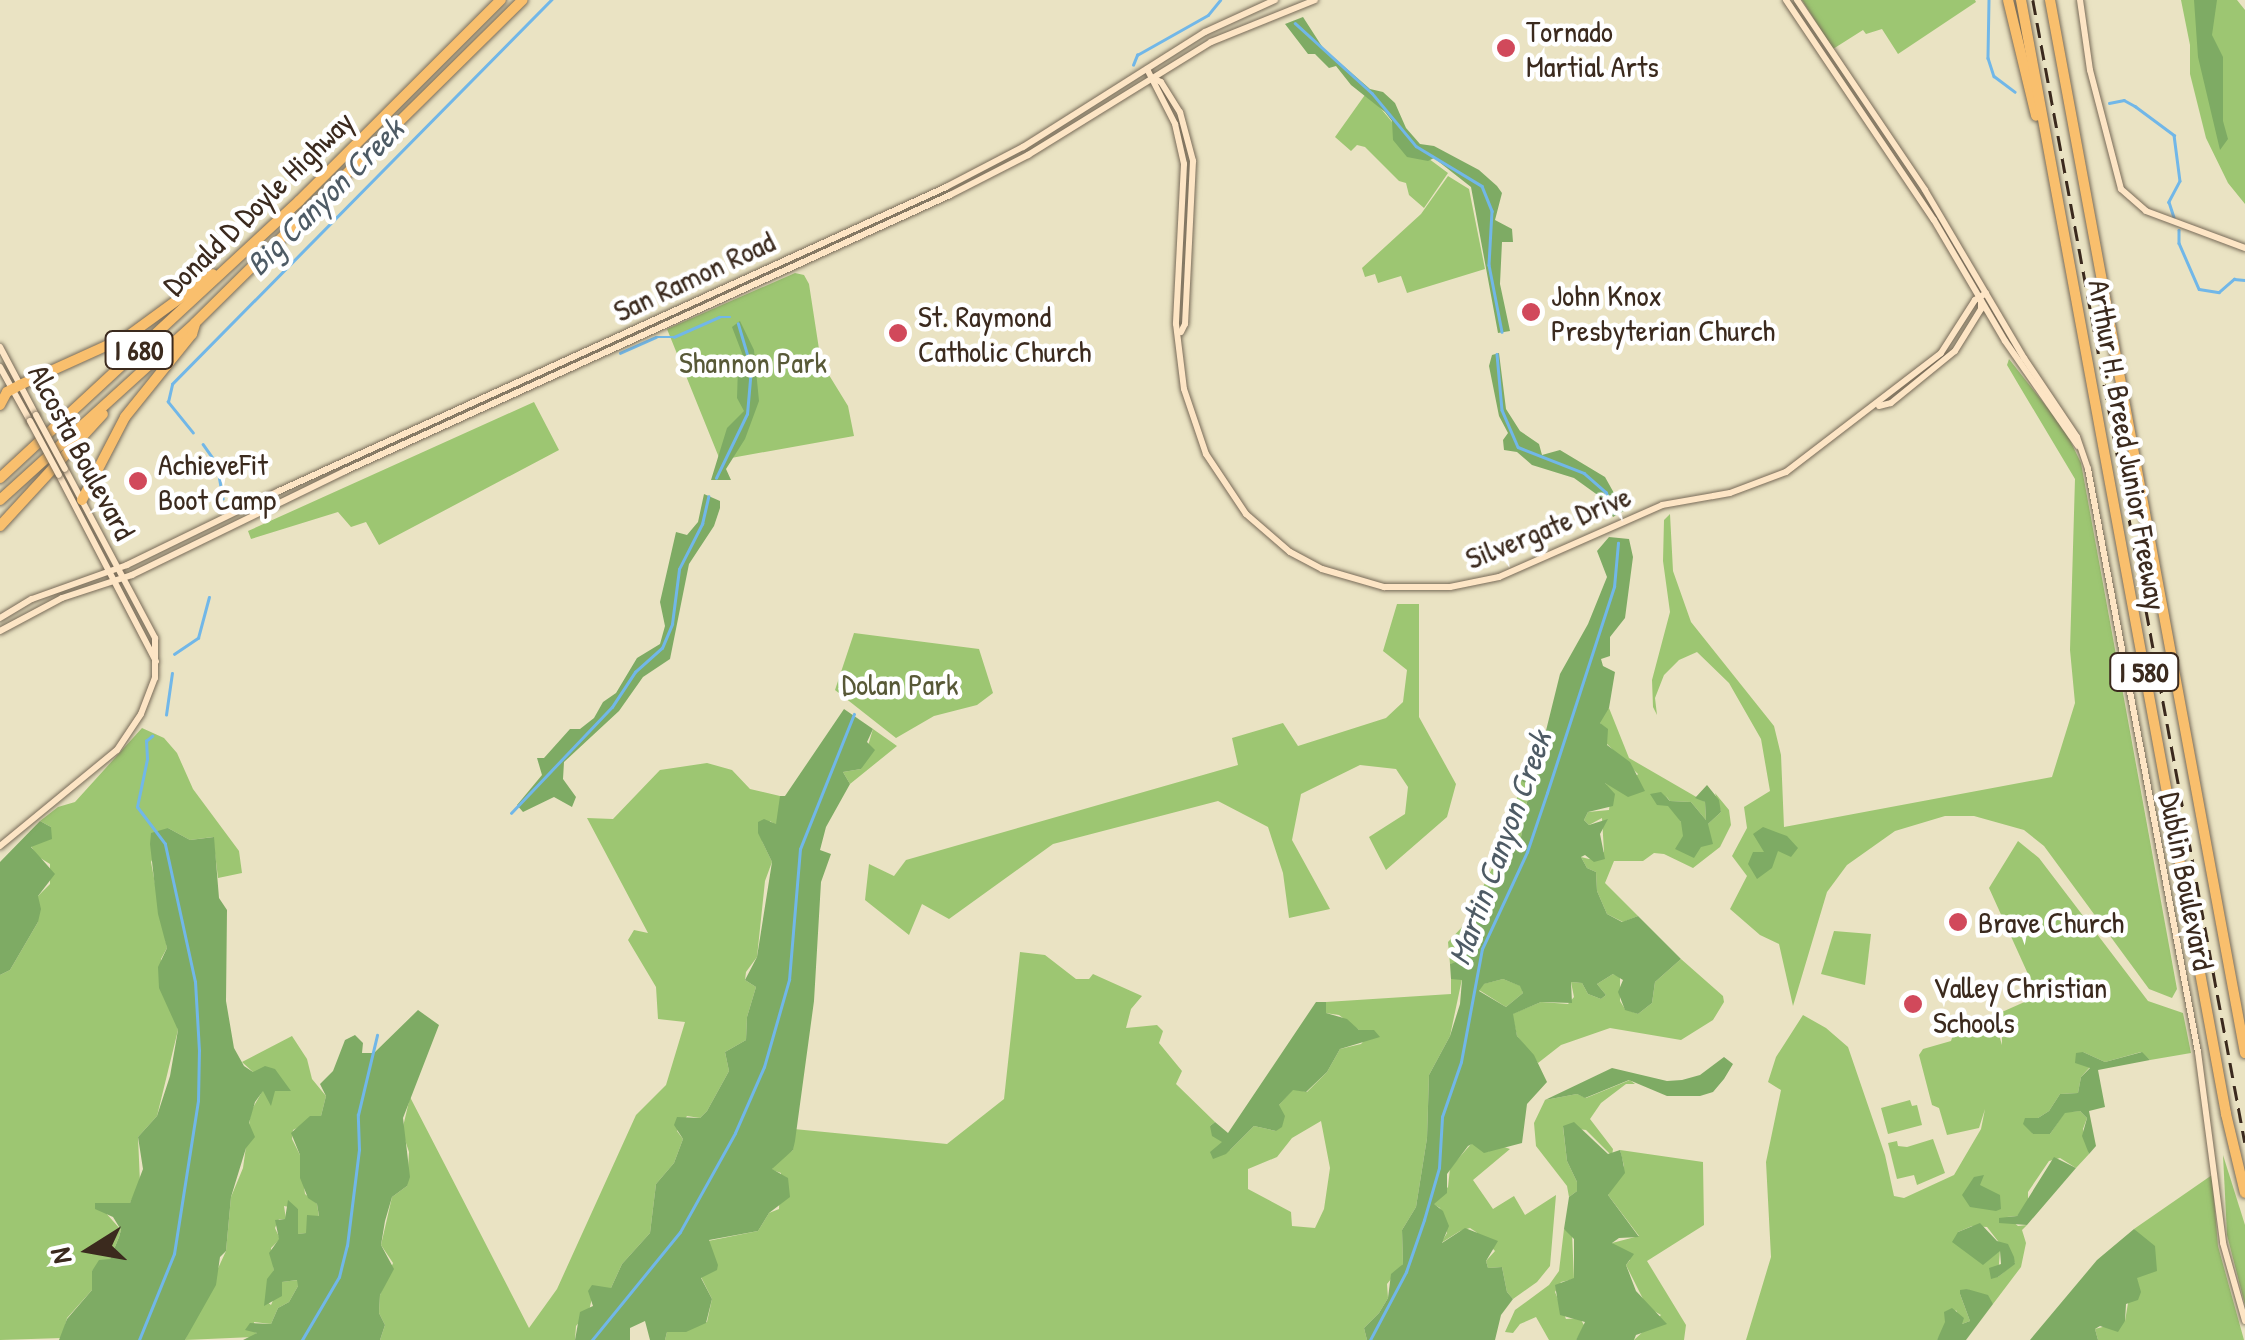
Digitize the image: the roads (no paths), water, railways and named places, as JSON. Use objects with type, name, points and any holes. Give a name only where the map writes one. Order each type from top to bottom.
[{"type":"highway","name":"Donald D Doyle Highway","points":[[0,478],[310,190],[501,0]]},
{"type":"highway","name":"Donald D Doyle Highway","points":[[0,500],[195,323],[523,0]]},
{"type":"highway","points":[[2008,0],[2048,150]]},
{"type":"highway","name":"Arthur H. Breed Junior Freeway","points":[[2021,0],[2226,1114],[2245,1194]]},
{"type":"highway","name":"Arthur H. Breed Junior Freeway","points":[[2053,0],[2245,1053]]},
{"type":"highway","points":[[0,404],[16,387],[116,344],[204,277],[219,271]]},
{"type":"highway","points":[[82,500],[125,418],[192,334],[195,323]]},
{"type":"highway","points":[[0,526],[155,358]]},
{"type":"street","name":"San Ramon Road","points":[[0,618],[28,602],[114,570],[946,186],[1023,148],[1205,32],[1275,0]]},
{"type":"street","name":"San Ramon Road","points":[[2,630],[62,598],[119,580],[331,478],[950,195],[1028,155],[1211,42],[1315,0]]},
{"type":"street","name":"Dublin Boulevard","points":[[1786,0],[2082,449],[2198,1052],[2223,1244],[2245,1321]]},
{"type":"street","name":"Dublin Boulevard","points":[[1796,0],[1926,190],[1984,296]]},
{"type":"street","points":[[2080,0],[2090,70],[2121,189],[2146,211],[2245,248]]},
{"type":"street","name":"Dublin Boulevard","points":[[1828,64],[1846,76]]},
{"type":"street","name":"Silvergate Drive","points":[[1147,69],[1175,124],[1184,164],[1176,324],[1192,421],[1206,454],[1246,514],[1290,552],[1322,570],[1413,590],[1498,577],[1662,505],[1758,485],[1811,456],[1941,353],[1975,300],[1984,296]]},
{"type":"street","name":"Silvergate Drive","points":[[1152,78],[1161,82],[1180,112],[1192,161],[1185,324],[1180,334]]},
{"type":"street","points":[[1140,86],[1158,91]]},
{"type":"street","name":"Alcosta Boulevard","points":[[0,346],[16,387],[119,580],[155,638],[156,662],[146,704],[117,750],[0,846]]},
{"type":"street","name":"Alcosta Boulevard","points":[[0,367],[16,387]]},
{"type":"street","name":"Alcosta Boulevard","points":[[62,472],[82,500],[114,570]]},
{"type":"street","points":[[2,630],[28,602]]},
{"type":"waterway","name":"Big Canyon Creek","points":[[193,433],[168,402],[172,384],[551,0]]},
{"type":"waterway","points":[[1133,65],[1137,55],[1208,15],[1220,0]]},
{"type":"waterway","points":[[1989,0],[1988,58],[1994,76],[2015,92]]},
{"type":"waterway","name":"Martin Canyon Creek","points":[[1295,23],[1372,93],[1416,146],[1482,186],[1492,211],[1489,265],[1502,332]]},
{"type":"waterway","points":[[2109,103],[2124,100],[2174,135],[2180,181],[2169,202],[2174,217]]},
{"type":"waterway","points":[[2179,230],[2179,243],[2199,289],[2219,292],[2234,279],[2245,280]]},
{"type":"waterway","points":[[620,353],[656,337],[674,337],[719,317],[730,317]]},
{"type":"waterway","points":[[716,478],[747,414],[751,368],[738,324]]},
{"type":"waterway","name":"Martin Canyon Creek","points":[[1497,354],[1502,410],[1518,447],[1584,473],[1606,492],[1614,512]]},
{"type":"waterway","name":"Big Canyon Creek","points":[[203,444],[217,464],[223,498]]},
{"type":"waterway","points":[[511,813],[612,707],[635,672],[662,648],[672,624],[679,569],[702,524],[708,497]]},
{"type":"waterway","name":"Martin Canyon Creek","points":[[1370,1340],[1406,1272],[1424,1220],[1439,1168],[1442,1117],[1461,1062],[1482,949],[1527,852],[1547,793],[1614,587],[1618,543]]},
{"type":"waterway","name":"Big Canyon Creek","points":[[174,654],[198,638],[209,597]]},
{"type":"waterway","name":"Big Canyon Creek","points":[[166,715],[172,673]]},
{"type":"waterway","points":[[592,1340],[680,1232],[735,1133],[764,1067],[789,980],[800,849],[854,714]]},
{"type":"waterway","name":"Big Canyon Creek","points":[[139,1340],[174,1254],[198,1101],[195,982],[165,844],[137,807],[147,759],[146,741],[152,736]]},
{"type":"waterway","points":[[302,1340],[339,1277],[347,1246],[359,1150],[358,1115],[377,1035]]},
{"type":"railway","points":[[2033,0],[2245,1143]]},
{"type":"place","name":"Tornado Martial Arts","points":[[1506,48]]},
{"type":"place","name":"John Knox Presbyterian Church","points":[[1531,312]]},
{"type":"place","name":"St. Raymond Catholic Church","points":[[898,333]]},
{"type":"place","name":"AchieveFit Boot Camp","points":[[138,481]]},
{"type":"place","name":"Brave Church","points":[[1958,922]]},
{"type":"place","name":"Valley Christian Schools","points":[[1913,1004]]},
{"type":"park label","name":"Shannon Park","points":[[753,362]]},
{"type":"park label","name":"Dolan Park","points":[[900,684]]}]
